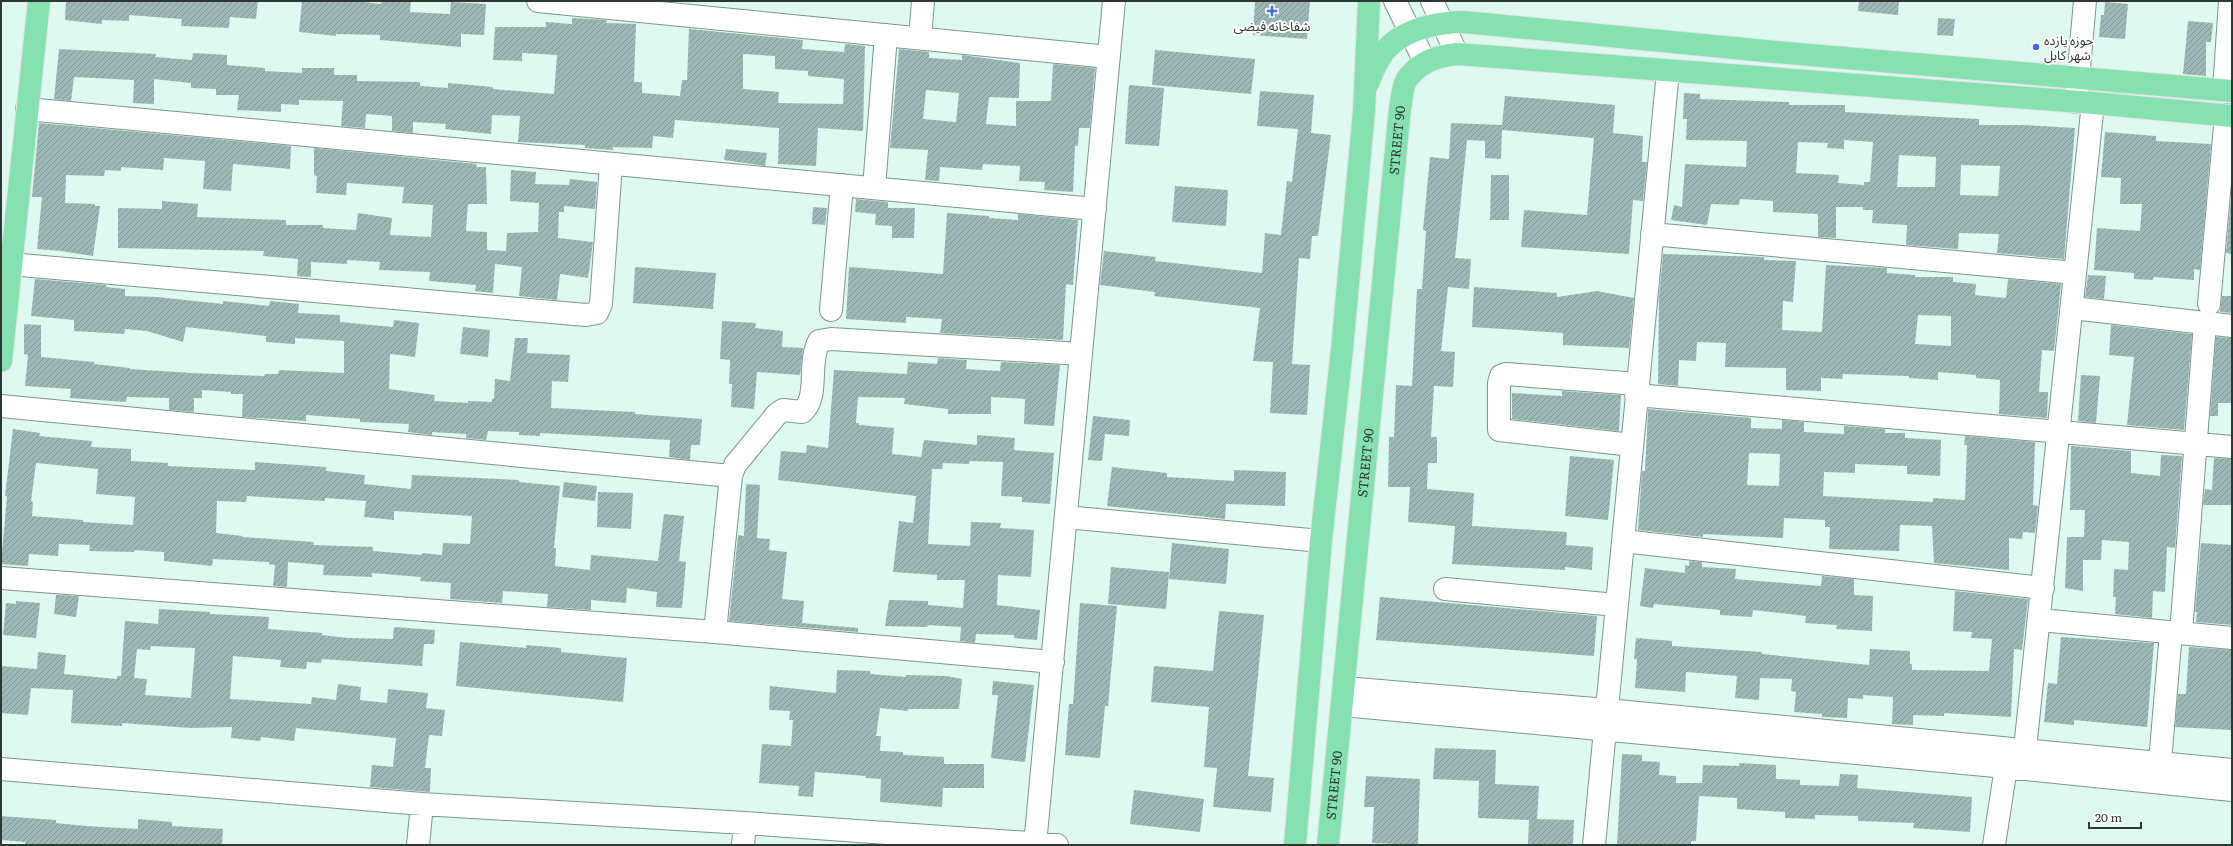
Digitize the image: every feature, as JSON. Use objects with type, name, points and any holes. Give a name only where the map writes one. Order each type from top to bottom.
[{"type":"main road","points":[[1,361],[10,264],[39,1]]},
{"type":"main road","points":[[1295,845],[1321,541],[1342,349],[1366,87],[1369,1]]},
{"type":"main road","points":[[1366,87],[1381,56],[1393,43],[1411,32],[1443,22],[1472,22],[1776,52],[2228,91]]},
{"type":"main road","points":[[1774,79],[1776,52]]},
{"type":"main road","points":[[1424,62],[1442,56],[1457,54],[2084,102],[2229,116]]},
{"type":"main road","name":"STREET 90","points":[[1328,845],[1344,696],[1400,108],[1406,81],[1424,62]]},
{"type":"street","points":[[538,1],[1109,57]]},
{"type":"street","points":[[920,38],[923,1]]},
{"type":"street","points":[[1035,844],[1114,1]]},
{"type":"street","points":[[1394,1],[1411,32],[1424,62]]},
{"type":"street","points":[[1432,1],[1457,54]]},
{"type":"street","points":[[2025,749],[2040,620],[2075,273],[2084,102],[2078,78],[2085,1]]},
{"type":"street","points":[[2228,91],[2230,1]]},
{"type":"street","points":[[874,188],[886,35]]},
{"type":"street","points":[[1594,845],[1668,71]]},
{"type":"street","points":[[27,109],[1095,209]]},
{"type":"street","points":[[2160,762],[2176,632],[2207,313],[2229,116]]},
{"type":"street","points":[[10,264],[586,315],[597,313],[601,304],[611,164]]},
{"type":"street","points":[[831,310],[842,185]]},
{"type":"street","points":[[1652,234],[2075,273]]},
{"type":"street","points":[[2072,308],[2207,313],[2232,326]]},
{"type":"street","points":[[715,632],[731,476],[735,466],[777,414],[783,410],[802,412],[811,402],[813,352],[818,341],[831,339],[1081,354]]},
{"type":"street","points":[[1632,444],[1499,430],[1499,383],[1501,376],[1506,374],[1637,390],[2059,432],[2232,447]]},
{"type":"street","points":[[1,406],[731,476]]},
{"type":"street","points":[[1066,516],[1321,541]]},
{"type":"street","points":[[1623,541],[2043,588]]},
{"type":"street","points":[[1,578],[715,632],[1053,662]]},
{"type":"street","points":[[1445,589],[1616,605]]},
{"type":"street","points":[[2040,620],[2232,638]]},
{"type":"street","points":[[1344,696],[1606,720],[2025,749],[2232,770]]},
{"type":"street","points":[[1606,720],[2006,767],[2232,790]]},
{"type":"street","points":[[1994,845],[2006,767]]},
{"type":"street","points":[[1,769],[422,804],[745,823],[1057,845]]},
{"type":"street","points":[[418,845],[422,804]]},
{"type":"street","points":[[743,845],[745,823]]},
{"type":"building","points":[[66,1],[258,1],[256,19],[230,17],[229,28],[181,26],[182,19],[129,15],[129,21],[102,20],[102,24],[65,20]]},
{"type":"building","points":[[302,1],[354,1],[381,4],[382,1],[411,1],[410,12],[450,14],[451,2],[486,4],[484,35],[461,34],[461,47],[380,40],[380,35],[336,34],[336,36],[299,32]]},
{"type":"building","points":[[1255,1],[1310,1],[1307,39],[1253,35]]},
{"type":"building","points":[[1859,1],[1899,1],[1898,15],[1858,11]]},
{"type":"building","points":[[2105,2],[2128,4],[2125,39],[2099,37],[2101,15],[2104,15]]},
{"type":"building","points":[[572,18],[607,20],[606,23],[636,24],[634,82],[642,82],[642,93],[680,96],[682,80],[687,80],[689,29],[803,40],[802,49],[844,52],[845,44],[865,46],[863,131],[818,128],[816,166],[778,164],[779,128],[675,120],[673,138],[653,136],[652,148],[613,147],[613,150],[585,148],[585,145],[518,142],[520,116],[492,115],[491,134],[445,129],[446,124],[413,122],[413,133],[392,131],[392,116],[366,114],[365,128],[341,126],[343,101],[299,100],[299,105],[281,104],[281,112],[237,110],[239,95],[216,95],[216,89],[191,88],[191,83],[154,79],[154,104],[133,103],[134,80],[74,77],[71,101],[54,99],[59,49],[156,54],[155,57],[192,60],[193,53],[227,55],[227,65],[265,68],[265,71],[302,73],[302,68],[334,68],[334,75],[357,75],[357,81],[420,82],[420,86],[448,88],[448,83],[493,87],[493,89],[554,94],[557,55],[522,53],[522,61],[493,60],[495,27],[546,27],[546,22],[572,24]],"holes":[[[743,54],[775,56],[775,69],[808,71],[808,76],[844,79],[843,104],[778,103],[779,92],[743,89]]]},
{"type":"building","points":[[1938,18],[1955,19],[1953,36],[1937,35]]},
{"type":"building","points":[[2188,21],[2213,23],[2211,42],[2206,42],[2206,76],[2183,74]]},
{"type":"building","points":[[899,49],[929,52],[929,58],[962,60],[962,55],[1020,63],[1019,98],[989,97],[986,124],[1016,126],[1016,101],[1051,101],[1053,64],[1095,68],[1090,128],[1079,128],[1078,146],[1075,146],[1073,192],[1044,190],[1045,182],[1019,181],[1020,166],[983,164],[982,170],[940,167],[939,181],[925,180],[928,150],[890,148]],"holes":[[[926,90],[959,93],[956,122],[923,119]]]},
{"type":"building","points":[[1155,50],[1255,59],[1251,94],[1152,85]]},
{"type":"building","points":[[1129,85],[1164,88],[1159,146],[1125,144]]},
{"type":"building","points":[[1260,91],[1314,95],[1311,133],[1331,135],[1318,236],[1312,236],[1310,259],[1299,258],[1292,364],[1310,365],[1307,415],[1270,413],[1273,362],[1253,361],[1260,308],[1154,296],[1155,292],[1100,285],[1104,251],[1156,257],[1155,261],[1262,273],[1265,233],[1281,235],[1287,181],[1292,182],[1298,129],[1257,126]]},
{"type":"building","points":[[1684,93],[1700,94],[1700,99],[1789,102],[1789,105],[1845,105],[1845,112],[1979,119],[1979,125],[2025,125],[2075,128],[2064,259],[1997,253],[1999,234],[1959,233],[1958,249],[1906,245],[1907,225],[1872,223],[1873,210],[1863,210],[1863,207],[1836,207],[1836,238],[1818,237],[1818,214],[1773,212],[1773,201],[1740,199],[1739,205],[1711,204],[1707,225],[1671,220],[1674,205],[1682,207],[1685,164],[1746,167],[1747,141],[1686,140],[1687,119],[1683,119]],"holes":[[[1844,140],[1873,142],[1870,182],[1864,182],[1864,185],[1838,183],[1839,175],[1796,173],[1798,142],[1828,143],[1827,148],[1844,149]],[[1899,155],[1936,157],[1935,187],[1897,187]],[[1961,165],[2000,166],[1998,196],[1960,195]]]},
{"type":"building","points":[[1505,96],[1615,105],[1613,133],[1643,136],[1642,162],[1647,162],[1643,201],[1633,200],[1629,254],[1521,247],[1524,210],[1587,215],[1594,138],[1502,130],[1501,159],[1485,158],[1485,141],[1467,140],[1455,258],[1471,259],[1469,289],[1448,287],[1441,351],[1455,352],[1453,387],[1434,386],[1431,437],[1437,437],[1437,463],[1428,463],[1427,489],[1474,493],[1472,526],[1567,532],[1566,545],[1593,547],[1592,570],[1565,567],[1565,570],[1452,564],[1455,526],[1408,522],[1410,487],[1388,487],[1389,437],[1394,437],[1396,385],[1412,386],[1417,289],[1422,289],[1426,231],[1423,230],[1430,157],[1449,159],[1451,123],[1502,125]]},
{"type":"building","points":[[39,123],[291,146],[290,169],[233,164],[231,191],[203,189],[205,161],[164,158],[163,170],[121,167],[121,171],[105,170],[104,176],[66,175],[65,203],[95,204],[95,206],[100,206],[93,256],[37,249],[42,197],[32,197]]},
{"type":"building","points":[[2105,132],[2156,136],[2156,141],[2211,144],[2200,270],[2194,269],[2194,280],[2154,277],[2153,280],[2134,279],[2134,273],[2094,270],[2097,228],[2140,231],[2142,204],[2120,204],[2121,178],[2101,177]]},
{"type":"building","points":[[314,148],[477,164],[476,167],[486,167],[487,204],[468,204],[466,231],[487,232],[487,250],[506,251],[507,233],[538,232],[539,203],[510,201],[511,170],[536,172],[535,184],[569,185],[570,179],[597,182],[595,209],[564,206],[564,212],[559,212],[558,238],[593,242],[588,278],[560,274],[557,300],[519,296],[522,267],[495,264],[493,293],[475,291],[476,285],[429,281],[430,272],[379,270],[380,262],[347,260],[347,264],[311,262],[311,277],[297,276],[298,259],[263,256],[264,251],[118,248],[118,208],[162,209],[162,201],[198,204],[197,217],[286,220],[286,225],[323,225],[323,228],[356,230],[358,213],[392,218],[390,235],[431,237],[433,205],[402,203],[404,187],[347,183],[346,195],[316,193],[317,176],[314,175]]},
{"type":"building","points":[[726,149],[767,153],[765,166],[724,160]]},
{"type":"building","points":[[1491,175],[1509,175],[1509,220],[1490,220]]},
{"type":"building","points":[[1175,186],[1228,190],[1226,226],[1172,222]]},
{"type":"building","points":[[2232,188],[2232,254],[2226,253]]},
{"type":"building","points":[[856,199],[888,202],[888,208],[915,208],[914,238],[892,238],[892,226],[875,225],[876,214],[855,212]]},
{"type":"building","points":[[813,207],[827,208],[825,225],[812,224]]},
{"type":"building","points":[[947,213],[1018,220],[1018,214],[1078,220],[1073,285],[1066,284],[1063,340],[940,333],[942,319],[906,317],[906,323],[846,319],[849,267],[943,274]]},
{"type":"building","points":[[1663,254],[1764,257],[1764,260],[1796,261],[1793,302],[1783,301],[1782,330],[1822,332],[1826,265],[1887,268],[1887,273],[1915,275],[1915,277],[1953,277],[1953,282],[1976,284],[1975,295],[2006,298],[2008,279],[2061,284],[2054,351],[2042,350],[2039,392],[2048,392],[2047,418],[1999,414],[2000,380],[1976,378],[1976,375],[1938,372],[1938,380],[1909,378],[1909,376],[1843,374],[1842,379],[1821,378],[1821,391],[1786,390],[1786,368],[1725,367],[1726,343],[1697,342],[1696,361],[1679,360],[1678,386],[1658,384],[1659,297]],"holes":[[[1918,315],[1951,316],[1951,346],[1915,344]]]},
{"type":"building","points":[[635,267],[716,273],[713,309],[633,303]]},
{"type":"building","points":[[2088,275],[2106,276],[2104,299],[2085,297]]},
{"type":"building","points":[[35,279],[106,285],[106,287],[125,289],[125,296],[157,297],[223,304],[223,301],[269,306],[270,301],[299,304],[298,313],[340,315],[340,322],[393,327],[394,320],[419,323],[415,357],[390,354],[389,389],[435,395],[434,401],[468,403],[468,401],[492,402],[492,399],[494,399],[495,379],[510,381],[515,338],[528,338],[527,353],[570,355],[568,382],[552,381],[551,408],[635,412],[635,414],[702,419],[700,445],[691,445],[690,460],[669,457],[670,440],[540,433],[540,436],[519,435],[519,432],[488,431],[486,440],[466,438],[466,434],[432,432],[432,435],[408,432],[409,424],[360,422],[360,419],[306,415],[306,421],[242,417],[243,394],[231,394],[231,392],[202,390],[202,398],[194,398],[194,412],[169,410],[169,398],[127,397],[126,402],[70,398],[71,389],[25,386],[28,355],[24,354],[24,324],[41,325],[41,357],[94,362],[94,364],[130,368],[129,369],[192,373],[264,376],[265,374],[278,374],[279,370],[344,373],[344,341],[295,338],[295,344],[266,342],[266,336],[186,327],[183,342],[147,331],[125,329],[124,334],[74,331],[74,320],[31,316]]},
{"type":"building","points":[[1474,287],[1557,293],[1557,297],[1597,291],[1634,298],[1629,348],[1563,345],[1563,333],[1472,327]]},
{"type":"building","points":[[2222,296],[2232,296],[2232,313],[2220,312]]},
{"type":"building","points":[[722,321],[756,323],[755,328],[783,331],[782,347],[803,348],[800,375],[757,372],[754,409],[731,407],[732,384],[729,384],[730,360],[720,359]]},
{"type":"building","points":[[2111,325],[2192,334],[2184,430],[2127,425],[2134,357],[2109,355]]},
{"type":"building","points":[[463,327],[490,330],[488,357],[460,354]]},
{"type":"building","points":[[2216,337],[2232,338],[2232,403],[2218,403],[2218,416],[2210,416]]},
{"type":"building","points":[[938,358],[967,360],[966,369],[1000,371],[1001,362],[1060,365],[1054,426],[1024,424],[1025,399],[991,397],[991,414],[948,414],[948,409],[904,404],[905,398],[858,397],[856,423],[859,423],[859,425],[894,428],[892,454],[921,457],[924,440],[977,445],[977,435],[1015,438],[1014,450],[1054,453],[1050,504],[1022,502],[1022,497],[1001,496],[1003,462],[970,461],[969,464],[943,463],[942,469],[932,469],[928,544],[970,546],[971,522],[1001,523],[1000,528],[1034,530],[1031,577],[998,575],[997,605],[1040,610],[1037,640],[1014,638],[1014,635],[976,634],[975,643],[960,641],[961,627],[928,625],[927,627],[885,626],[889,600],[928,601],[928,605],[963,608],[965,580],[937,580],[937,575],[893,572],[899,521],[913,523],[916,496],[778,480],[781,451],[806,453],[807,445],[828,448],[834,370],[907,374],[908,362],[937,364]]},
{"type":"building","points":[[2081,375],[2100,376],[2096,423],[2078,421]]},
{"type":"building","points":[[1562,391],[1621,395],[1619,431],[1512,419],[1512,393],[1562,396]]},
{"type":"building","points":[[1648,409],[1751,418],[1751,428],[1782,429],[1782,420],[1804,422],[1804,432],[1844,434],[1844,426],[1885,429],[1885,433],[1905,433],[1905,438],[1941,440],[1940,476],[1907,474],[1907,466],[1855,464],[1855,473],[1824,472],[1823,496],[1933,502],[1933,498],[1965,500],[1967,445],[1964,445],[1965,436],[2035,442],[2033,505],[2038,506],[2035,533],[2023,532],[2022,539],[2009,538],[2009,570],[1934,563],[1932,526],[1900,525],[1899,551],[1829,549],[1830,527],[1825,527],[1825,520],[1784,518],[1783,538],[1703,534],[1703,537],[1638,530],[1642,471],[1645,471]],"holes":[[[1749,453],[1780,454],[1779,486],[1747,485]]]},
{"type":"building","points":[[1093,416],[1130,420],[1129,436],[1105,434],[1102,461],[1088,460]]},
{"type":"building","points":[[13,429],[40,433],[39,436],[92,441],[91,447],[131,449],[131,461],[168,463],[168,466],[255,470],[255,462],[326,467],[326,471],[365,475],[364,484],[411,489],[412,475],[519,480],[519,482],[560,486],[554,548],[556,548],[555,566],[590,570],[591,555],[658,561],[664,514],[684,516],[679,561],[686,562],[682,608],[656,607],[657,592],[627,588],[626,603],[591,600],[591,610],[547,607],[548,594],[503,591],[502,603],[450,599],[451,583],[420,581],[421,577],[372,573],[372,577],[323,575],[324,565],[288,562],[287,587],[273,586],[275,565],[269,564],[269,562],[213,559],[212,566],[164,561],[164,552],[134,550],[134,552],[89,551],[90,545],[59,544],[58,556],[29,554],[28,566],[1,564],[7,496],[5,496]],"holes":[[[36,463],[98,469],[96,494],[135,497],[133,525],[83,522],[83,520],[32,516],[33,502],[31,501]],[[247,496],[325,501],[325,498],[366,501],[364,517],[394,520],[394,511],[472,516],[470,544],[443,543],[442,555],[422,553],[422,555],[373,551],[373,547],[313,545],[314,542],[242,537],[243,536],[216,533],[217,501],[246,502]]]},
{"type":"building","points":[[2071,446],[2131,451],[2131,473],[2160,476],[2161,455],[2182,456],[2175,548],[2167,547],[2165,592],[2153,591],[2152,618],[2115,614],[2116,597],[2113,597],[2114,569],[2128,570],[2129,542],[2102,540],[2101,560],[2083,560],[2083,591],[2065,588],[2067,537],[2084,537],[2085,510],[2070,510]]},
{"type":"building","points":[[1570,456],[1614,460],[1608,520],[1565,516]]},
{"type":"building","points":[[2214,458],[2232,459],[2232,505],[2203,505],[2205,489],[2212,490]]},
{"type":"building","points":[[1112,467],[1167,473],[1167,477],[1234,481],[1234,470],[1286,472],[1285,506],[1226,504],[1225,519],[1107,506]]},
{"type":"building","points":[[564,482],[597,486],[595,501],[562,497]]},
{"type":"building","points":[[746,484],[760,485],[757,538],[770,539],[769,550],[787,552],[782,599],[804,601],[802,623],[858,628],[858,632],[729,621],[738,535],[744,536]]},
{"type":"building","points":[[598,492],[633,493],[631,529],[597,527]]},
{"type":"building","points":[[1172,543],[1229,549],[1226,584],[1169,579]]},
{"type":"building","points":[[2201,543],[2232,545],[2232,625],[2196,622],[2197,612],[2195,612]]},
{"type":"building","points":[[1689,561],[1702,562],[1702,567],[1736,569],[1735,579],[1821,586],[1822,576],[1854,579],[1854,595],[1873,596],[1872,631],[1836,629],[1837,625],[1805,623],[1806,616],[1753,610],[1752,617],[1720,615],[1720,610],[1654,604],[1653,608],[1640,606],[1645,568],[1685,573],[1685,565],[1689,566]]},
{"type":"building","points":[[1111,567],[1169,572],[1166,609],[1108,604]]},
{"type":"building","points":[[1955,591],[2028,599],[2022,650],[2014,649],[2011,717],[1944,713],[1944,716],[1913,715],[1913,725],[1892,724],[1893,697],[1863,695],[1863,699],[1848,698],[1847,718],[1822,717],[1822,714],[1794,712],[1796,692],[1791,691],[1792,679],[1760,678],[1759,700],[1735,698],[1737,676],[1686,672],[1685,692],[1635,688],[1637,659],[1634,659],[1636,638],[1672,641],[1672,646],[1762,652],[1762,654],[1869,665],[1870,649],[1910,651],[1910,664],[1912,664],[1912,670],[1989,671],[1992,639],[1971,638],[1972,632],[1953,631]]},
{"type":"building","points":[[56,595],[79,596],[76,617],[54,614]]},
{"type":"building","points":[[1380,597],[1597,616],[1594,656],[1376,640]]},
{"type":"building","points":[[16,601],[40,603],[36,638],[3,635],[6,603],[16,604]]},
{"type":"building","points":[[1080,603],[1117,606],[1108,706],[1105,706],[1100,758],[1065,755],[1069,704],[1073,704]]},
{"type":"building","points":[[159,609],[210,612],[210,614],[269,617],[268,629],[322,633],[322,635],[348,638],[393,639],[394,627],[435,630],[434,644],[424,644],[422,666],[322,659],[321,663],[307,662],[306,669],[280,667],[281,660],[233,656],[230,699],[311,704],[312,697],[336,700],[338,684],[361,687],[360,700],[387,703],[388,689],[428,693],[426,708],[445,710],[442,736],[429,735],[425,768],[431,768],[430,792],[370,787],[372,765],[393,767],[396,738],[296,728],[294,741],[261,737],[260,741],[231,738],[232,727],[191,728],[122,723],[122,726],[71,723],[73,690],[31,688],[28,715],[1,713],[1,666],[37,669],[38,652],[66,655],[64,674],[117,679],[117,676],[121,676],[125,621],[158,624]],"holes":[[[151,646],[195,648],[191,698],[145,695],[147,679],[134,678],[137,649],[150,650]]]},
{"type":"building","points":[[1219,611],[1264,615],[1248,776],[1274,778],[1271,812],[1213,807],[1217,768],[1204,767],[1209,707],[1151,702],[1154,666],[1213,671]]},
{"type":"building","points":[[2061,637],[2154,643],[2147,727],[2074,720],[2074,725],[2044,722],[2048,683],[2057,684]]},
{"type":"building","points":[[460,642],[526,648],[526,645],[561,648],[561,652],[627,658],[623,702],[456,686]]},
{"type":"building","points":[[2189,647],[2232,650],[2232,730],[2175,727],[2178,694],[2186,694]]},
{"type":"building","points":[[837,670],[870,671],[870,674],[906,677],[906,675],[947,676],[962,679],[959,709],[908,709],[908,711],[880,708],[876,736],[881,736],[880,751],[903,752],[903,755],[944,757],[944,764],[984,764],[984,788],[943,788],[942,807],[880,802],[881,779],[866,778],[866,776],[815,772],[813,797],[798,796],[799,786],[759,783],[762,744],[791,746],[793,720],[789,720],[790,711],[769,710],[770,686],[836,693]]},
{"type":"building","points":[[993,681],[1034,685],[1025,762],[991,758],[998,695],[992,695]]},
{"type":"building","points":[[1435,748],[1496,750],[1495,784],[1539,786],[1537,819],[1574,820],[1573,845],[1528,845],[1529,820],[1478,818],[1479,781],[1433,779]]},
{"type":"building","points":[[1622,754],[1642,755],[1642,761],[1660,762],[1659,775],[1676,776],[1676,783],[1702,783],[1703,765],[1739,766],[1739,763],[1776,765],[1776,779],[1800,780],[1800,785],[1839,786],[1840,774],[1858,775],[1857,788],[1972,797],[1970,832],[1913,828],[1914,823],[1858,821],[1858,816],[1815,815],[1815,819],[1785,818],[1785,812],[1737,809],[1737,798],[1699,796],[1696,841],[1691,841],[1691,845],[1617,845]]},
{"type":"building","points":[[1366,776],[1420,779],[1418,845],[1372,843],[1374,807],[1364,807]]},
{"type":"building","points":[[1134,790],[1204,799],[1200,832],[1130,824]]},
{"type":"building","points":[[1,816],[56,820],[56,823],[86,826],[138,829],[138,819],[172,822],[172,826],[223,829],[222,845],[25,845],[25,842],[1,840]]},
{"type":"place","name":"شفاخانه فیضی","points":[[1272,11]]},
{"type":"place","name":"حوزه یازده شهر کابل","points":[[2036,47]]}]
